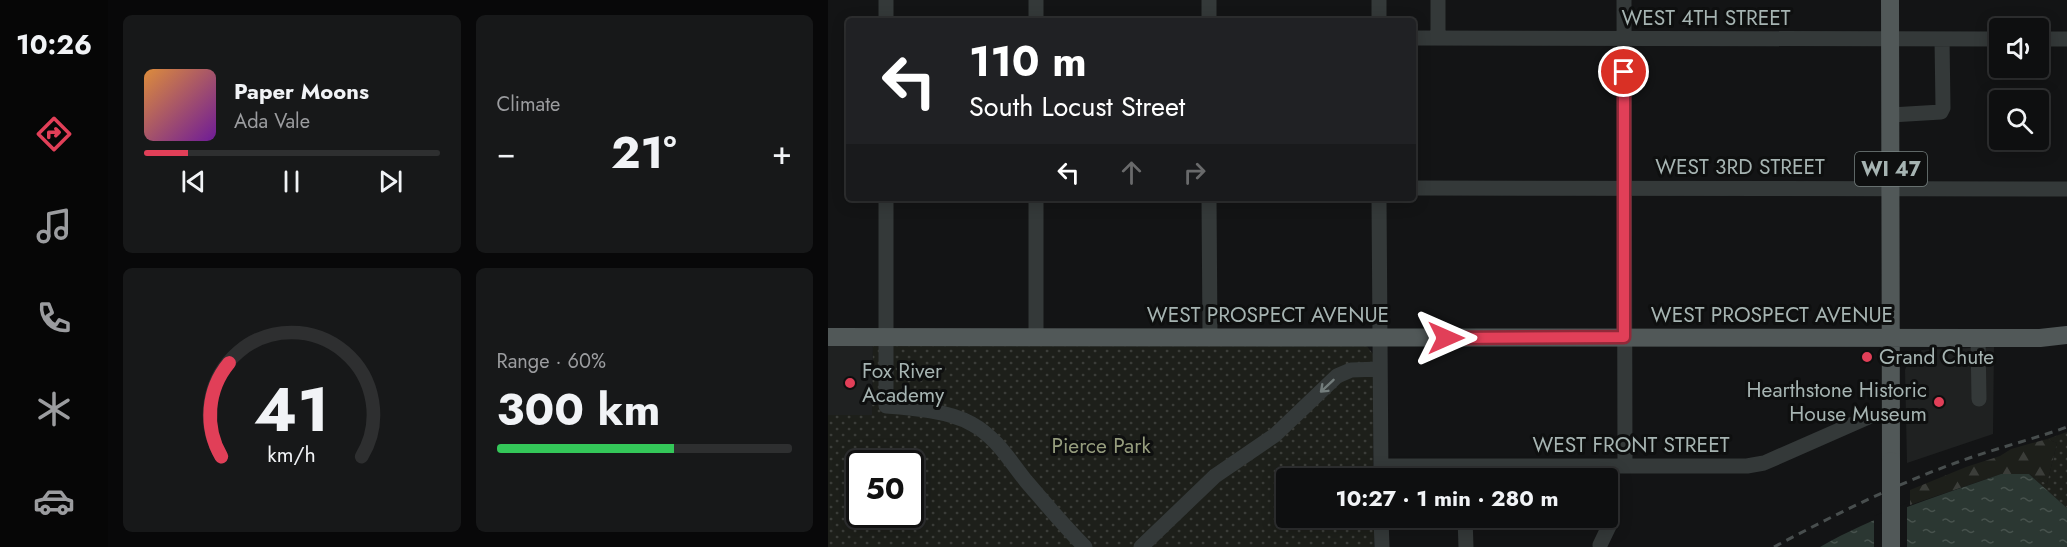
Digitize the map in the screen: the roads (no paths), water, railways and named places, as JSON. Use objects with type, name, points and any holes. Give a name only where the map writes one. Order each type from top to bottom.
[{"type":"main road","name":"WI 47","points":[[1890,0],[1891,547]]},
{"type":"main road","name":"WEST PROSPECT AVENUE","points":[[828,337],[2040,338],[2067,335]]},
{"type":"street","points":[[886,0],[886,18]]},
{"type":"street","points":[[1036,0],[1036,18]]},
{"type":"street","points":[[1209,0],[1209,18]]},
{"type":"street","points":[[1379,0],[1379,18]]},
{"type":"street","points":[[1438,0],[1438,38]]},
{"type":"street","points":[[1600,545],[1611,522],[1618,466],[1624,337],[1624,0]]},
{"type":"street","name":"WEST 4TH STREET","points":[[1416,38],[1989,39]]},
{"type":"street","points":[[1891,115],[1941,112],[1943,108],[1942,39]]},
{"type":"street","points":[[2049,39],[2067,39]]},
{"type":"street","name":"WEST 3RD STREET","points":[[1416,188],[2067,189]]},
{"type":"street","points":[[886,201],[886,406],[916,409],[953,417],[977,427],[994,440],[1084,547]]},
{"type":"street","points":[[1036,201],[1036,337]]},
{"type":"street","points":[[1209,201],[1210,336]]},
{"type":"street","points":[[1379,201],[1381,468]]},
{"type":"street","points":[[1978,338],[1979,399]]},
{"type":"street","points":[[1141,547],[1215,476],[1275,435],[1344,372],[1380,369]]},
{"type":"street","name":"WEST FRONT STREET","points":[[1567,468],[1756,465],[1871,416]]},
{"type":"street","points":[[1381,528],[1382,547]]},
{"type":"street","points":[[1466,528],[1466,547]]},
{"type":"water","points":[[2001,474],[2029,474],[2067,508],[2067,547],[1820,547],[1886,515]]},
{"type":"railway","points":[[1774,547],[1911,480],[1971,457],[2067,427]]},
{"type":"place","name":"Grand Chute","points":[[1867,357]]},
{"type":"place","name":"Fox River Academy","points":[[850,383]]},
{"type":"place","name":"Hearthstone Historic House Museum","points":[[1939,402]]},
{"type":"park label","name":"Pierce Park","points":[[1101,446]]}]
